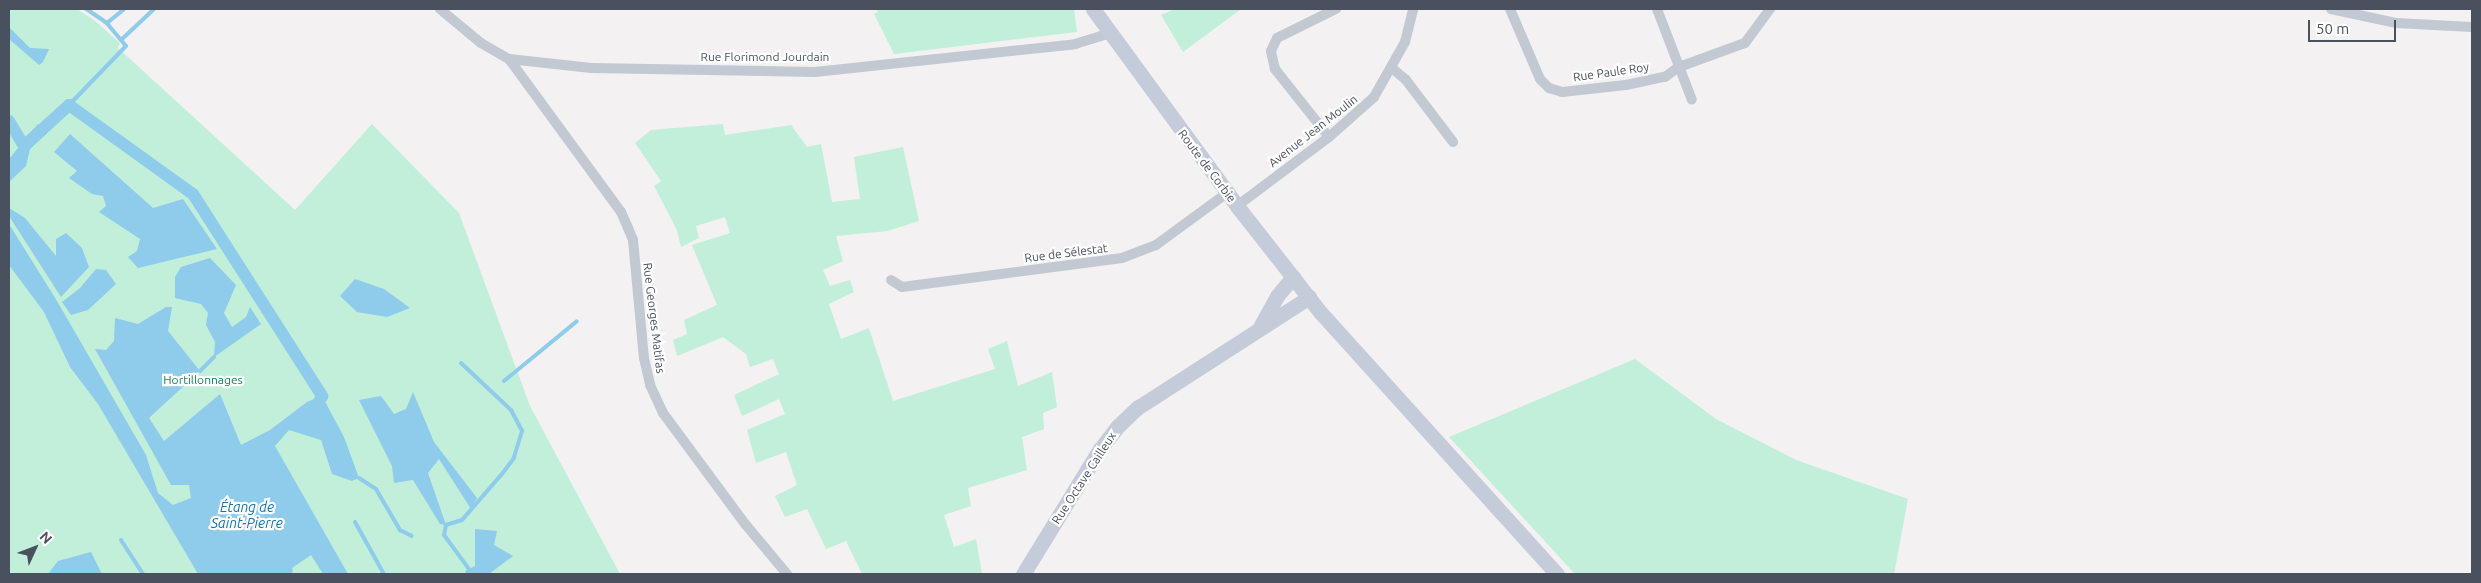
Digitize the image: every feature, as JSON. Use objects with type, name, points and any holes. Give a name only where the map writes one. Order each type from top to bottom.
[{"type":"main road","name":"Route de Corbie","points":[[1092,9],[1108,34],[1227,193],[1309,297],[1557,574]]},
{"type":"main road","points":[[1260,328],[1277,296],[1293,277]]},
{"type":"main road","name":"Rue Octave Cailleux","points":[[1023,574],[1100,449],[1117,427],[1137,408],[1309,297]]},
{"type":"street","points":[[440,9],[480,43],[509,59]]},
{"type":"street","points":[[1329,137],[1276,69],[1271,50],[1277,38],[1336,9]]},
{"type":"street","name":"Avenue Jean Moulin","points":[[1237,206],[1329,137],[1374,97],[1393,69],[1405,42],[1413,9]]},
{"type":"street","name":"Rue Paule Roy","points":[[1510,9],[1540,79],[1549,88],[1562,92],[1626,85],[1665,77],[1680,67],[1745,43],[1770,9]]},
{"type":"street","points":[[1657,9],[1692,100]]},
{"type":"street","points":[[2331,9],[2396,23],[2472,27]]},
{"type":"street","name":"Rue Florimond Jourdain","points":[[509,59],[592,68],[815,72],[1075,44],[1108,34]]},
{"type":"street","name":"Rue Georges Matifas","points":[[509,59],[621,212],[628,228],[632,240],[644,358],[650,385],[663,413],[746,526],[787,574]]},
{"type":"street","points":[[1393,69],[1406,80],[1453,142]]},
{"type":"street","name":"Rue de Sélestat","points":[[891,280],[902,287],[1122,258],[1156,245],[1227,193]]},
{"type":"green space","name":"Hortillonnages","points":[[9,9],[77,9],[95,21],[120,43],[118,48],[295,210],[372,124],[459,213],[530,406],[620,574],[9,574]]},
{"type":"green space","points":[[876,9],[1074,9],[1077,32],[894,54],[874,14],[878,12]]},
{"type":"green space","points":[[1175,9],[1241,9],[1183,52],[1161,15]]},
{"type":"green space","points":[[723,124],[725,135],[791,125],[807,147],[821,144],[832,202],[860,199],[854,157],[903,147],[919,221],[887,231],[836,236],[843,261],[823,270],[830,286],[850,280],[854,292],[829,304],[841,339],[869,328],[893,401],[995,369],[988,349],[1007,341],[1018,386],[1052,372],[1057,407],[1043,413],[1044,429],[1022,437],[1027,470],[968,488],[971,506],[944,515],[954,547],[976,539],[982,574],[862,574],[846,541],[826,549],[807,509],[785,517],[775,496],[797,485],[786,452],[756,463],[747,430],[785,414],[779,399],[742,416],[734,395],[779,374],[773,359],[750,367],[746,354],[723,337],[677,356],[673,340],[687,334],[684,320],[717,305],[692,245],[730,233],[725,217],[696,226],[699,238],[681,247],[677,230],[654,186],[661,181],[635,143],[651,130]]},
{"type":"green space","points":[[1635,359],[1716,419],[1796,460],[1908,499],[1894,574],[1575,574],[1449,437]]},
{"type":"water","points":[[9,27],[30,48],[49,49],[43,62],[39,65],[9,39]]},
{"type":"water","points":[[38,124],[47,133],[30,149],[26,166],[9,182],[9,159]]},
{"type":"water","points":[[70,134],[153,208],[183,199],[217,249],[138,268],[128,257],[137,251],[140,239],[99,212],[106,206],[103,196],[92,194],[69,178],[77,171],[54,152]]},
{"type":"water","points":[[9,208],[25,218],[56,256],[56,239],[66,233],[82,248],[89,267],[61,297],[9,216]]},
{"type":"water","name":"Étang de Saint-Pierre","points":[[9,224],[57,301],[146,455],[158,493],[173,505],[191,498],[189,485],[171,485],[95,349],[106,350],[114,341],[115,318],[138,324],[166,307],[172,307],[168,331],[200,371],[149,418],[164,441],[220,394],[241,445],[270,430],[307,402],[322,396],[344,437],[359,478],[352,481],[332,474],[321,440],[289,430],[275,446],[348,574],[323,574],[311,555],[292,568],[293,572],[290,574],[198,574],[98,404],[70,367],[44,312],[9,265]]},
{"type":"water","points":[[210,258],[236,285],[224,313],[232,327],[246,317],[250,307],[261,324],[214,357],[215,342],[206,325],[208,313],[201,304],[175,298],[175,277],[181,267]]},
{"type":"water","points":[[96,269],[106,270],[116,284],[88,310],[71,315],[62,302],[80,288]]},
{"type":"water","points":[[355,279],[384,289],[410,308],[387,317],[357,312],[340,296]]},
{"type":"water","points":[[413,392],[434,442],[477,498],[471,509],[439,459],[428,473],[446,525],[440,524],[413,480],[394,483],[392,466],[359,400],[381,396],[394,414],[406,409]]},
{"type":"water","points":[[475,529],[497,531],[494,545],[513,556],[489,574],[466,574],[465,571],[475,566]]},
{"type":"water","points":[[91,552],[102,574],[48,574],[58,561]]},
{"type":"waterway","points":[[69,105],[126,46],[107,23],[86,9]]},
{"type":"waterway","points":[[107,23],[124,9]]},
{"type":"waterway","points":[[121,40],[154,9]]},
{"type":"waterway","points":[[9,121],[24,146],[69,105],[193,194],[322,396],[315,409]]},
{"type":"waterway","points":[[504,381],[577,321]]},
{"type":"waterway","points":[[200,371],[214,357]]},
{"type":"waterway","points":[[461,363],[511,410],[522,431],[514,458],[501,475],[462,520],[446,525],[444,535],[469,569]]},
{"type":"waterway","points":[[359,478],[376,489],[400,530],[412,536]]},
{"type":"waterway","points":[[355,522],[384,574]]},
{"type":"waterway","points":[[121,540],[143,574]]}]
